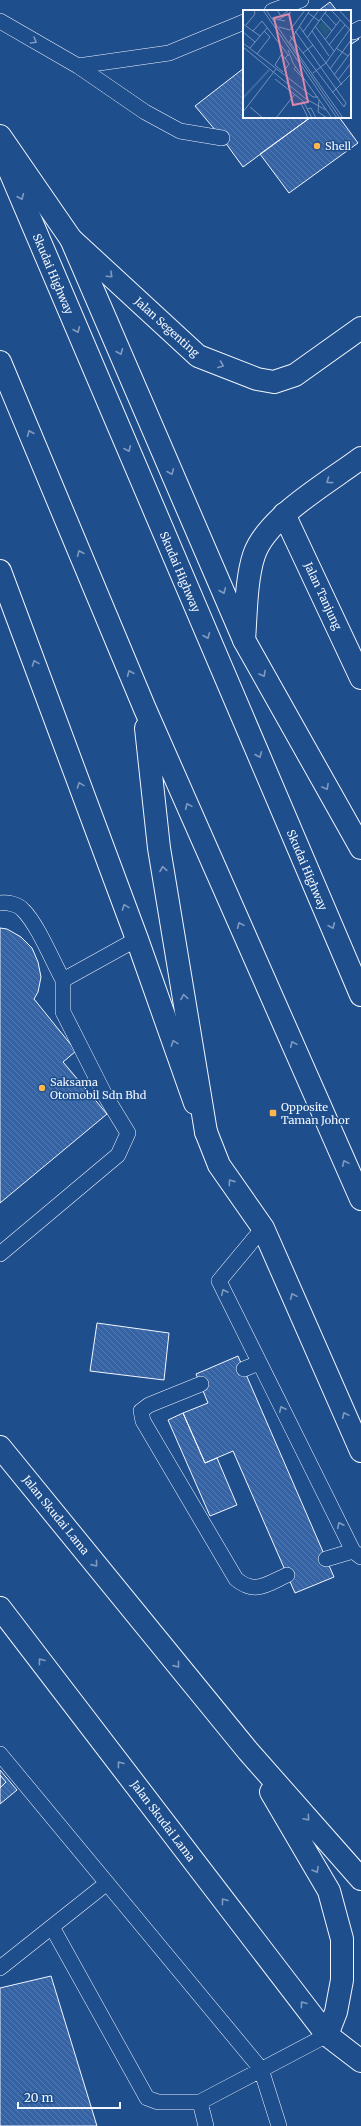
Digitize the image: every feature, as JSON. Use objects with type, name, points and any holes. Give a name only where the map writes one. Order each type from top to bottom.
[{"type":"main road","points":[[0,136],[71,239],[244,640],[361,848]]},
{"type":"main road","name":"Skudai Highway","points":[[0,148],[361,995]]},
{"type":"main road","name":"Jalan Segenting","points":[[71,239],[198,356],[257,379],[274,382],[295,375],[361,328]]},
{"type":"main road","points":[[0,362],[145,709],[361,1199]]},
{"type":"main road","points":[[244,640],[254,555],[269,530],[284,514],[361,458]]},
{"type":"main road","name":"Jalan Tanjung","points":[[284,514],[361,678]]},
{"type":"main road","points":[[0,571],[137,939],[219,1165],[263,1228],[361,1451]]},
{"type":"main road","points":[[145,709],[159,848],[206,1132]]},
{"type":"main road","name":"Jalan Skudai Lama","points":[[0,1447],[248,1751],[361,1879]]},
{"type":"main road","name":"Jalan Skudai Lama","points":[[0,1608],[327,2035],[361,2061]]},
{"type":"main road","name":"Jalan Skudai Lama","points":[[248,1751],[329,1891],[342,1938],[342,1980],[336,2012],[327,2035]]},
{"type":"lane","points":[[275,10],[301,0]]},
{"type":"lane","points":[[0,21],[78,66],[145,112],[180,131],[222,138]]},
{"type":"lane","points":[[78,66],[168,53],[243,22]]},
{"type":"lane","points":[[0,904],[6,902],[22,908],[32,921],[62,980],[63,1012],[106,1097],[128,1133],[118,1155],[0,1254]]},
{"type":"lane","points":[[62,980],[137,939]]},
{"type":"lane","points":[[263,1228],[219,1281],[259,1363],[357,1554],[326,1559]]},
{"type":"lane","points":[[244,1369],[259,1363]]},
{"type":"lane","points":[[201,1384],[149,1405],[141,1411],[143,1421],[236,1579],[246,1587],[258,1588],[287,1575]]},
{"type":"lane","points":[[0,1754],[261,2069],[279,2126]]},
{"type":"lane","points":[[0,1968],[107,1884]]},
{"type":"lane","points":[[52,1927],[148,2098],[158,2102],[200,2102],[327,2035]]},
{"type":"lane","points":[[200,2102],[206,2126]]},
{"type":"building","points":[[330,2],[336,10],[319,10]]},
{"type":"building","points":[[351,29],[359,39],[351,44]]},
{"type":"building","points":[[243,69],[243,118],[310,118],[243,167],[222,138],[195,106]]},
{"type":"building","points":[[310,118],[340,118],[358,143],[289,193],[260,154]]},
{"type":"building","name":"Saksama Otomobil Sdn Bhd","points":[[0,928],[7,929],[21,937],[32,948],[38,962],[41,977],[38,992],[34,999],[76,1051],[63,1062],[107,1114],[0,1203]]},
{"type":"building","points":[[97,1323],[169,1333],[164,1380],[90,1371]]},
{"type":"building","points":[[238,1356],[334,1577],[295,1593],[233,1451],[205,1463],[183,1413],[208,1403],[196,1374]]},
{"type":"building","points":[[183,1413],[205,1463],[217,1458],[237,1505],[210,1516],[168,1420]]},
{"type":"building","points":[[0,1770],[17,1790],[0,1804]]},
{"type":"building","points":[[0,1775],[6,1782],[0,1788]]},
{"type":"building","points":[[51,1976],[97,2126],[0,2126],[0,1988]]},
{"type":"place","name":"Shell","points":[[317,146]]},
{"type":"place","name":"Saksama Otomobil Sdn Bhd","points":[[42,1088]]},
{"type":"place","name":"Opposite Taman Johor","points":[[273,1113]]}]
